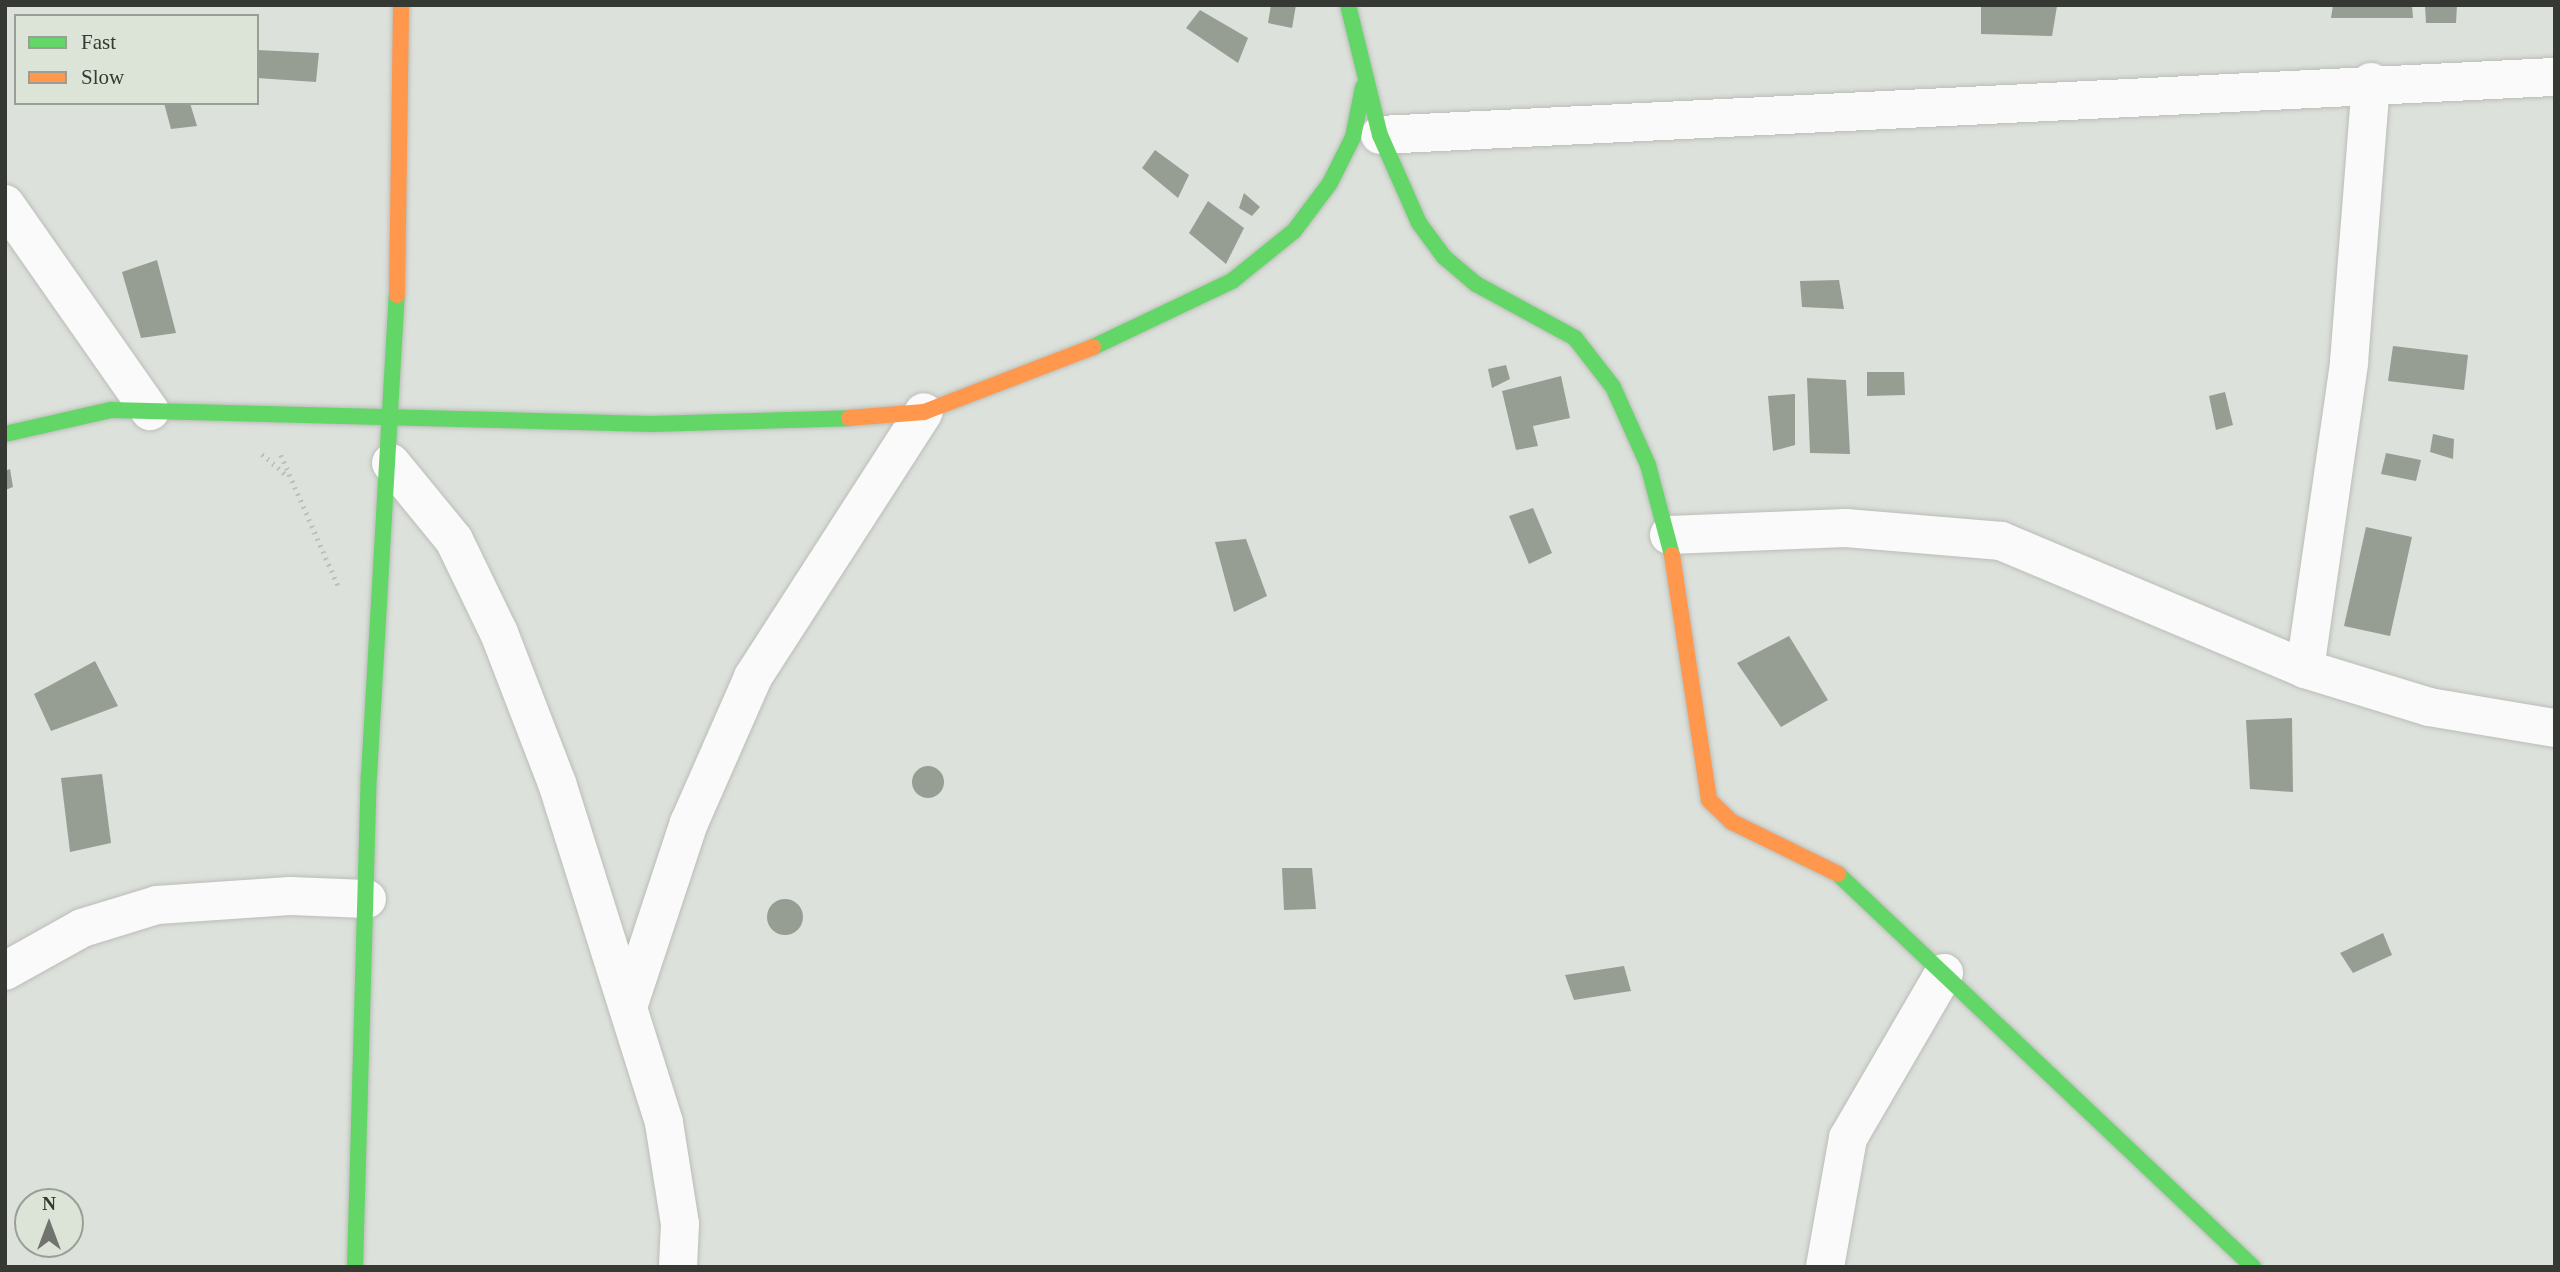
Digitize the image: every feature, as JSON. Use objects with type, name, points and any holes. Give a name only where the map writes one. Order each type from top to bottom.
[{"type":"street","points":[[355,1267],[367,899],[394,422],[401,5]]},
{"type":"street","points":[[1348,5],[1364,82],[1380,135],[1405,200],[1444,257],[1526,316],[1575,338],[1595,357],[1648,465],[1669,535],[1709,800],[1732,822],[1823,862],[1944,973],[2253,1267]]},
{"type":"street","points":[[1380,135],[1601,128],[2371,82],[2555,77]]},
{"type":"street","points":[[5,434],[74,415],[150,411],[394,422],[789,423],[923,412],[1134,331],[1232,281],[1294,231],[1330,183],[1353,136],[1364,82]]},
{"type":"street","points":[[2305,669],[2349,362],[2371,82]]},
{"type":"street","points":[[5,204],[150,411]]},
{"type":"street","points":[[630,1001],[688,823],[753,677],[819,565],[923,412]]},
{"type":"street","points":[[391,463],[454,540],[499,633],[630,1001],[664,1123],[680,1224],[678,1267]]},
{"type":"street","points":[[1669,535],[1846,528],[2001,541],[2305,669],[2429,707],[2555,728]]},
{"type":"street","points":[[5,971],[82,928],[156,905],[263,897],[367,899]]},
{"type":"street","points":[[1825,1267],[1849,1138],[1944,973]]},
{"type":"path","points":[[270,417],[287,476],[342,599]]},
{"type":"building","points":[[1271,5],[1296,5],[1292,28],[1268,23]]},
{"type":"building","points":[[1981,5],[2057,6],[2052,36],[1981,34]]},
{"type":"building","points":[[2333,5],[2412,5],[2413,18],[2331,18]]},
{"type":"building","points":[[2425,5],[2457,5],[2456,23],[2426,23]]},
{"type":"building","points":[[1200,10],[1248,38],[1238,63],[1186,28]]},
{"type":"building","points":[[259,50],[319,53],[316,82],[259,78]]},
{"type":"building","points":[[165,105],[191,105],[197,126],[171,129]]},
{"type":"building","points":[[1155,150],[1189,175],[1178,198],[1142,168]]},
{"type":"building","points":[[1244,193],[1260,207],[1252,216],[1239,208]]},
{"type":"building","points":[[1208,201],[1244,228],[1226,264],[1189,233]]},
{"type":"building","points":[[157,260],[176,333],[141,338],[122,272]]},
{"type":"building","points":[[1839,280],[1844,309],[1802,307],[1800,281]]},
{"type":"building","points":[[2393,346],[2468,355],[2464,390],[2388,381]]},
{"type":"building","points":[[1506,365],[1510,379],[1492,388],[1488,369]]},
{"type":"building","points":[[1867,372],[1904,372],[1905,395],[1867,396]]},
{"type":"building","points":[[1561,376],[1570,418],[1533,426],[1538,446],[1516,450],[1502,391]]},
{"type":"building","points":[[1807,378],[1846,380],[1850,454],[1810,453]]},
{"type":"building","points":[[2225,392],[2233,425],[2216,430],[2209,396]]},
{"type":"building","points":[[1795,394],[1795,445],[1773,451],[1768,396]]},
{"type":"building","points":[[2433,434],[2454,439],[2453,459],[2430,452]]},
{"type":"building","points":[[2386,453],[2421,460],[2416,481],[2381,474]]},
{"type":"building","points":[[10,469],[13,487],[5,490],[5,471]]},
{"type":"building","points":[[1533,508],[1552,553],[1529,564],[1509,516]]},
{"type":"building","points":[[2366,527],[2412,537],[2390,636],[2344,626]]},
{"type":"building","points":[[1246,539],[1267,596],[1234,612],[1215,542]]},
{"type":"building","points":[[1789,636],[1828,700],[1781,727],[1737,663]]},
{"type":"building","points":[[95,661],[118,706],[51,731],[34,694]]},
{"type":"building","points":[[2292,718],[2293,792],[2250,789],[2246,720]]},
{"type":"building","points":[[928,766],[940,770],[944,782],[940,794],[928,798],[916,794],[912,782],[916,770]]},
{"type":"building","points":[[102,774],[111,843],[70,852],[61,778]]},
{"type":"building","points":[[1282,868],[1312,868],[1316,909],[1284,910]]},
{"type":"building","points":[[785,899],[798,904],[803,917],[798,930],[785,935],[772,930],[767,917],[772,904]]},
{"type":"building","points":[[2383,933],[2392,955],[2353,973],[2340,953]]},
{"type":"building","points":[[1624,966],[1631,991],[1574,1000],[1565,975]]},
{"type":"traffic: fast","points":[[1348,5],[1380,135],[1419,223],[1444,257],[1476,284],[1575,338],[1613,387],[1648,465],[1672,555]]},
{"type":"traffic: fast","points":[[1093,347],[1232,281],[1294,231],[1330,183],[1353,137],[1363,87]]},
{"type":"traffic: fast","points":[[355,1267],[369,776],[397,295]]},
{"type":"traffic: fast","points":[[5,434],[111,410],[652,424],[849,418]]},
{"type":"traffic: fast","points":[[1838,874],[2253,1267]]},
{"type":"traffic: slow","points":[[397,295],[401,5]]},
{"type":"traffic: slow","points":[[849,418],[924,412],[1093,347]]},
{"type":"traffic: slow","points":[[1672,555],[1709,800],[1732,822],[1838,874]]}]
